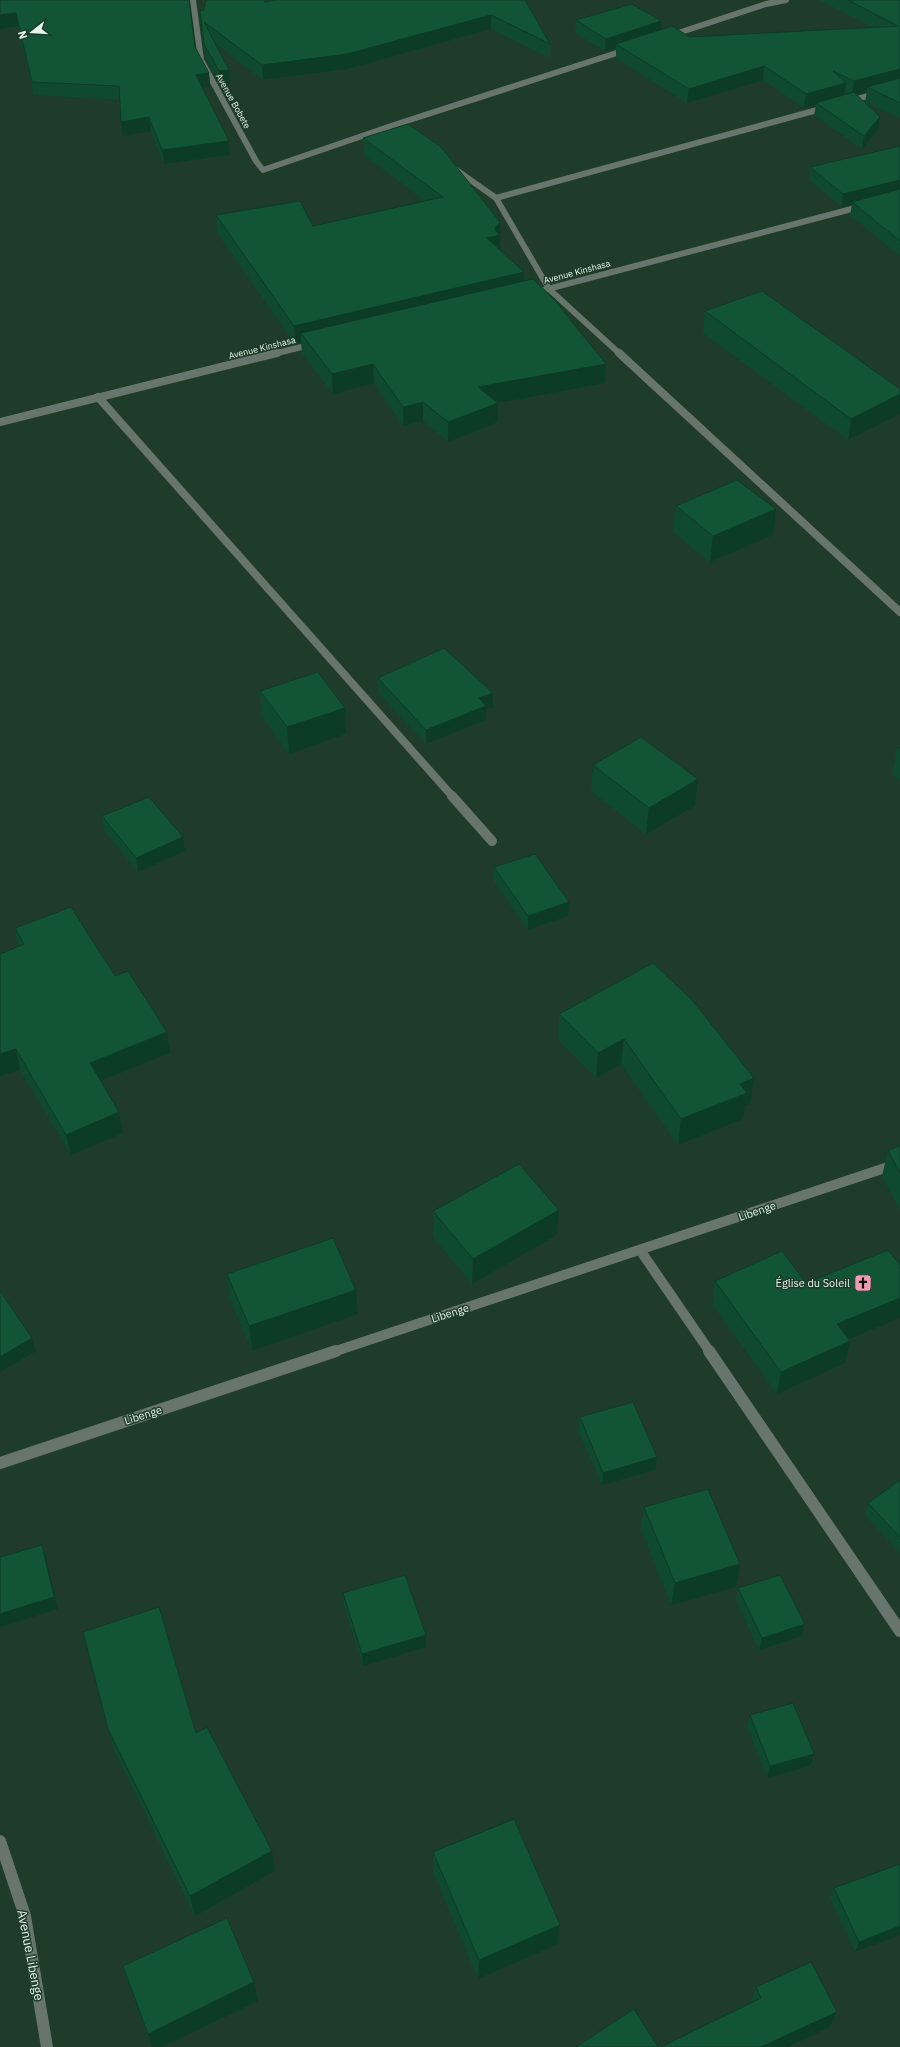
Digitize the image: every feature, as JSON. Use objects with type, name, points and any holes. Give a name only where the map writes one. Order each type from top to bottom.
[{"type":"street","name":"Avenue Bobete","points":[[193,0],[201,60],[256,161],[263,170],[394,125]]},
{"type":"street","points":[[660,39],[766,4],[786,0]]},
{"type":"street","points":[[394,125],[637,46]]},
{"type":"street","points":[[496,198],[900,87]]},
{"type":"street","points":[[394,125],[400,130]]},
{"type":"street","points":[[445,161],[496,198],[549,289],[900,612]]},
{"type":"street","name":"Avenue Kinshasa","points":[[534,293],[870,205]]},
{"type":"street","name":"Avenue Kinshasa","points":[[0,422],[321,342]]},
{"type":"street","points":[[98,398],[492,841]]},
{"type":"street","name":"Libenge","points":[[0,1463],[900,1163]]},
{"type":"street","points":[[640,1250],[900,1631]]},
{"type":"street","name":"Avenue Libenge","points":[[0,1841],[25,1916],[47,2047]]},
{"type":"building","points":[[0,0],[189,0],[195,47],[209,73],[196,75],[229,141],[162,150],[149,117],[121,122],[119,86],[32,82],[16,13],[0,15]]},
{"type":"building","points":[[206,0],[265,0],[265,2],[276,0],[525,0],[550,44],[491,15],[347,54],[262,65],[204,22],[229,70],[219,71],[204,44],[200,11],[204,10]]},
{"type":"building","points":[[848,0],[900,0],[900,69],[854,81],[833,71],[846,83],[806,94],[764,66],[689,89],[616,44],[672,26],[690,37],[898,26]]},
{"type":"building","points":[[632,4],[661,21],[606,39],[576,20]]},
{"type":"building","points":[[900,78],[900,103],[867,87]]},
{"type":"building","points":[[854,92],[880,117],[864,136],[816,103]]},
{"type":"building","points":[[408,124],[441,147],[500,222],[494,229],[500,235],[487,238],[524,272],[294,326],[216,215],[300,201],[313,226],[443,197],[363,138]]},
{"type":"building","points":[[900,146],[900,180],[843,194],[810,167]]},
{"type":"building","points":[[900,189],[900,241],[852,202]]},
{"type":"building","points":[[533,279],[552,297],[606,364],[478,387],[498,403],[448,422],[423,402],[403,407],[373,364],[332,374],[301,333]]},
{"type":"building","points":[[762,291],[900,389],[900,394],[851,419],[705,311]]},
{"type":"building","points":[[737,480],[776,509],[713,536],[676,506]]},
{"type":"building","points":[[444,648],[493,693],[479,698],[486,706],[426,730],[378,678]]},
{"type":"building","points":[[318,672],[345,708],[287,727],[260,691]]},
{"type":"building","points":[[641,737],[698,779],[649,808],[593,765]]},
{"type":"building","points":[[149,797],[183,837],[136,858],[102,816]]},
{"type":"building","points":[[535,854],[569,902],[528,916],[494,867]]},
{"type":"building","points":[[71,907],[115,976],[128,971],[167,1032],[90,1063],[119,1112],[66,1135],[16,1049],[0,1054],[0,954],[24,944],[15,928]]},
{"type":"building","points":[[653,963],[692,1000],[754,1078],[740,1084],[747,1093],[681,1119],[624,1039],[598,1053],[559,1014]]},
{"type":"building","points":[[900,1146],[900,1173],[888,1150]]},
{"type":"building","points":[[519,1164],[559,1210],[473,1259],[433,1211]]},
{"type":"building","points":[[333,1238],[356,1290],[249,1326],[227,1274]]},
{"type":"building","points":[[888,1250],[900,1265],[900,1298],[837,1324],[850,1341],[781,1372],[715,1281],[782,1251],[806,1283]]},
{"type":"building","points":[[0,1291],[32,1338],[0,1357]]},
{"type":"building","points":[[633,1402],[657,1457],[603,1473],[580,1417]]},
{"type":"building","points":[[900,1480],[900,1537],[868,1503]]},
{"type":"building","points":[[708,1489],[740,1564],[675,1583],[644,1507]]},
{"type":"building","points":[[42,1545],[54,1597],[0,1614],[0,1557]]},
{"type":"building","points":[[405,1575],[426,1635],[362,1654],[343,1593]]},
{"type":"building","points":[[780,1575],[805,1624],[762,1638],[738,1588]]},
{"type":"building","points":[[159,1607],[196,1733],[207,1727],[272,1851],[190,1896],[108,1729],[83,1632]]},
{"type":"building","points":[[793,1703],[814,1754],[770,1766],[750,1715]]},
{"type":"building","points":[[514,1819],[560,1925],[479,1960],[433,1852]]},
{"type":"building","points":[[900,1864],[900,1926],[859,1942],[834,1888]]},
{"type":"building","points":[[227,1918],[254,1982],[148,2034],[123,1966]]},
{"type":"building","points":[[811,1962],[837,2012],[761,2047],[661,2047],[761,1998],[756,1987]]},
{"type":"building","points":[[634,2009],[658,2047],[576,2047]]},
{"type":"place","name":"Église du Soleil","points":[[863,1283]]}]
